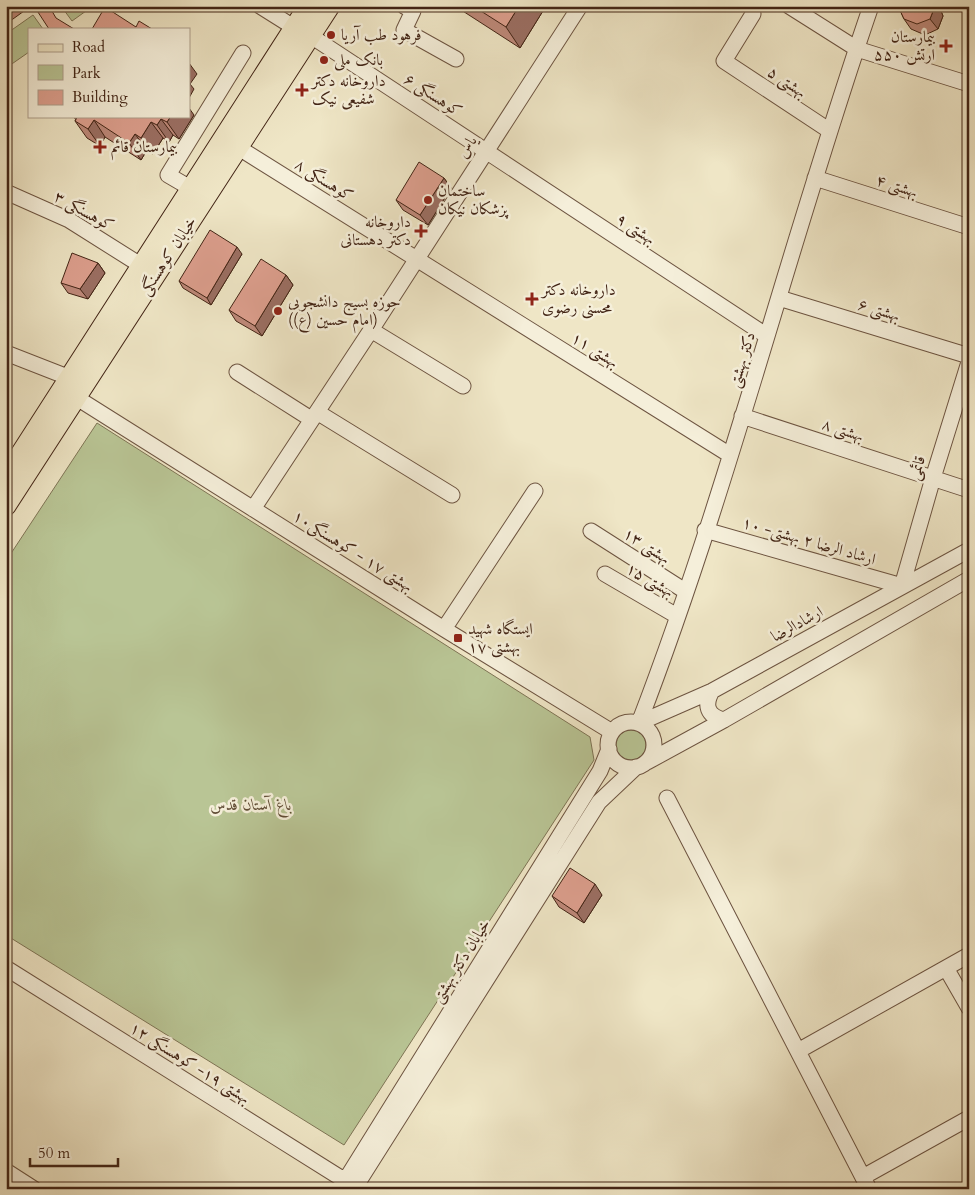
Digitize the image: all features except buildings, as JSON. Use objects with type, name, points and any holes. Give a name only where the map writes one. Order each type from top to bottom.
[{"type":"main road","name":"خیابان کوهسنگی","points":[[6,506],[239,148],[303,32],[308,6]]},
{"type":"main road","name":"خیابان کوهسنگی","points":[[6,476],[67,377],[192,189],[303,32],[330,6]]},
{"type":"street","name":"کوهسنگی ۶","points":[[260,6],[485,151]]},
{"type":"street","points":[[404,6],[412,11],[404,30],[456,59]]},
{"type":"street","name":"یاس","points":[[253,509],[580,6]]},
{"type":"street","points":[[789,6],[857,49],[969,84]]},
{"type":"street","name":"دکتر بهشتی","points":[[639,723],[677,616],[730,455],[815,178],[871,6]]},
{"type":"street","name":"بهشتی ۵","points":[[753,14],[724,61],[830,131]]},
{"type":"street","points":[[192,189],[168,175],[244,53]]},
{"type":"street","name":"کوهسنگی ۸","points":[[239,148],[416,258]]},
{"type":"street","name":"بهشتی ۹","points":[[485,151],[768,336]]},
{"type":"street","name":"بهشتی ۴","points":[[815,178],[969,227]]},
{"type":"street","name":"کوهسنگی ۳","points":[[6,192],[69,220],[142,266]]},
{"type":"street","name":"بهشتی ۱۱","points":[[416,258],[730,455]]},
{"type":"street","name":"بهشتی ۶","points":[[779,298],[969,356]]},
{"type":"street","points":[[371,330],[463,386]]},
{"type":"street","points":[[6,353],[67,377],[6,462]]},
{"type":"street","name":"قائمی","points":[[902,586],[932,478],[969,362]]},
{"type":"street","points":[[237,372],[452,495]]},
{"type":"street","name":"بهشتی ۱۷ - کوهسنگی۱۰","points":[[77,398],[444,629],[612,732]]},
{"type":"street","name":"بهشتی ۸","points":[[742,416],[969,490]]},
{"type":"street","points":[[444,629],[535,491]]},
{"type":"street","name":"ارشاد الرضا ۲ بهشتی- ۱۰","points":[[705,530],[902,586]]},
{"type":"street","name":"بهشتی ۱۳","points":[[591,531],[685,591]]},
{"type":"street","name":"ارشادالرضا","points":[[639,723],[712,691],[969,550]]},
{"type":"street","name":"بهشتی ۱۵","points":[[605,574],[677,616]]},
{"type":"street","points":[[641,764],[653,752],[654,740],[648,729],[639,723],[621,724],[612,732],[608,744],[609,750],[619,764],[630,768],[641,764],[724,720],[969,579]]},
{"type":"street","points":[[712,691],[708,698],[707,706],[710,713],[716,718],[724,720]]},
{"type":"street","name":"خیابان دکتر بهشتی","points":[[348,1186],[595,779],[609,750]]},
{"type":"street","name":"خیابان دکتر بهشتی","points":[[348,1186],[599,802],[641,764]]},
{"type":"street","points":[[667,798],[866,1183],[969,1118]]},
{"type":"street","points":[[798,1051],[969,955]]},
{"type":"street","name":"بهشتی ۱۹- کوهسنگی ۱۲","points":[[6,968],[348,1186]]},
{"type":"street","points":[[946,968],[969,1008]]},
{"type":"street","points":[[6,1171],[34,1189]]},
{"type":"green space","points":[[61,6],[93,6],[72,21]]},
{"type":"green space","points":[[33,15],[42,28],[28,28],[28,53],[6,68],[6,34]]},
{"type":"green space","name":"باغ آستان قدس","points":[[97,423],[590,737],[594,760],[344,1145],[6,935],[6,561]]},
{"type":"green space","points":[[631,730],[642,734],[646,745],[642,756],[631,760],[620,756],[616,745],[620,734]]},
{"type":"place","name":"فرهود طب آریا","points":[[331,35]]},
{"type":"place","name":"بیمارستان ۵۵۰ ارتش","points":[[946,46]]},
{"type":"place","name":"بانک ملی","points":[[324,60]]},
{"type":"place","name":"داروخانه دکتر شفیعی نیک","points":[[302,90]]},
{"type":"place","name":"بیمارستان قائم","points":[[100,147]]},
{"type":"place","name":"ساختمان پزشکان نیکان","points":[[428,200]]},
{"type":"place","name":"داروخانه دکتر دهستانی","points":[[421,231]]},
{"type":"place","name":"داروخانه دکتر محسنی رضوی","points":[[532,299]]},
{"type":"place","name":"حوزه بسیج دانشجویی (امام حسین (ع))","points":[[278,311]]},
{"type":"place","name":"ایستگاه شهید بهشتی ۱۷","points":[[458,638]]}]
